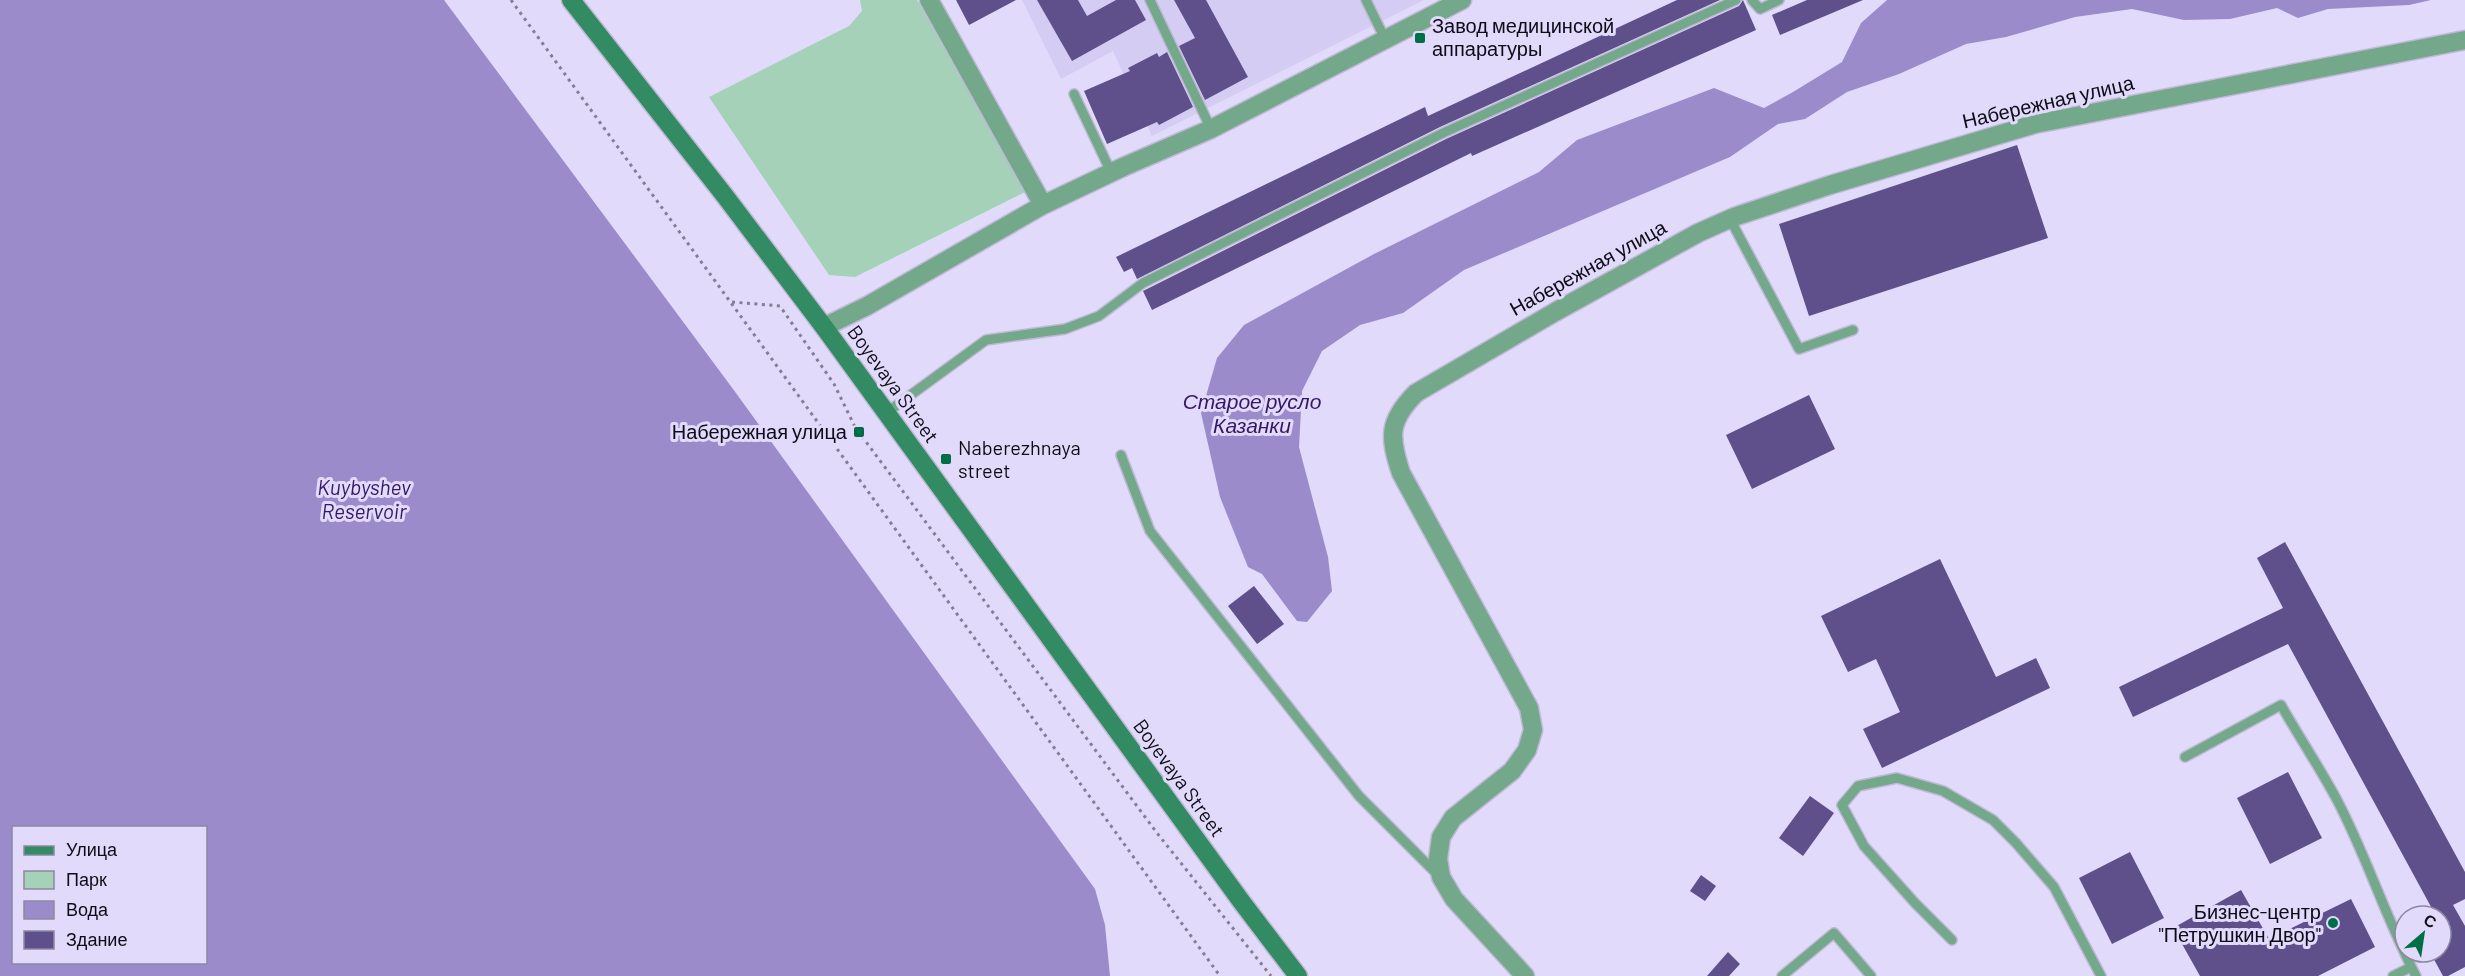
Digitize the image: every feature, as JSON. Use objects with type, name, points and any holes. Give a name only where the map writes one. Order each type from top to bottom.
[{"type":"main road","name":"Boyevaya Street","points":[[571,0],[725,196],[824,327],[1240,901],[1298,976]]},
{"type":"street","points":[[929,0],[1043,205]]},
{"type":"street","points":[[824,327],[867,306],[1043,205],[1111,172],[1210,129],[1462,0]]},
{"type":"street","name":"Набережная улица","points":[[1525,976],[1454,899],[1441,877],[1438,859],[1441,837],[1453,818],[1512,771],[1527,750],[1533,730],[1529,708],[1401,473],[1392,447],[1393,428],[1401,408],[1416,393],[1555,312],[1698,233],[1730,219],[1830,185],[2035,124],[2465,40]]},
{"type":"lane","points":[[1150,0],[1210,129]]},
{"type":"lane","points":[[1366,0],[1385,39]]},
{"type":"lane","points":[[886,413],[986,340],[1065,329],[1099,316],[1143,283],[1443,133],[1736,0]]},
{"type":"lane","points":[[1752,0],[1760,9],[1779,0]]},
{"type":"lane","points":[[1074,94],[1111,172]]},
{"type":"lane","points":[[1730,219],[1799,349],[1853,330]]},
{"type":"lane","points":[[1121,455],[1150,531],[1359,796],[1441,877]]},
{"type":"lane","points":[[2185,757],[2281,705],[2337,800],[2413,971],[2394,976]]},
{"type":"lane","points":[[1952,940],[1864,846],[1842,805],[1858,786],[1897,778],[1943,791],[1993,820],[2054,887],[2101,976]]},
{"type":"lane","points":[[1782,976],[1834,933],[1871,976]]},
{"type":"path","points":[[511,0],[1220,976]]},
{"type":"path","points":[[731,302],[780,306],[834,384],[855,427],[1157,833],[1271,976]]},
{"type":"shaded area","points":[[1022,0],[1424,0],[1152,136],[1113,51],[1061,79]]},
{"type":"green space","points":[[860,0],[917,0],[1025,192],[855,277],[829,275],[709,97],[849,26],[862,11]]},
{"type":"water","name":"Kuybyshev Reservoir","points":[[0,0],[444,0],[733,389],[1095,889],[1105,925],[1110,976],[0,976]]},
{"type":"water","name":"Старое русло Казанки","points":[[1887,0],[2431,0],[2409,5],[2328,9],[2298,18],[2277,8],[2230,19],[2184,20],[2132,9],[2075,17],[2006,37],[1966,44],[1899,74],[1847,92],[1805,119],[1778,124],[1730,157],[1464,270],[1403,313],[1360,325],[1322,351],[1302,391],[1299,447],[1328,557],[1332,591],[1307,622],[1297,621],[1262,574],[1248,567],[1220,497],[1201,413],[1217,358],[1244,325],[1374,254],[1539,172],[1577,140],[1714,88],[1764,108],[1842,62],[1861,23]]},
{"type":"building","points":[[956,0],[1016,0],[969,25]]},
{"type":"building","points":[[1037,0],[1078,0],[1087,16],[1116,0],[1135,0],[1146,20],[1072,61]]},
{"type":"building","points":[[1174,0],[1206,0],[1248,77],[1205,100],[1179,46],[1195,38]]},
{"type":"building","points":[[1677,0],[1720,0],[1440,127],[1137,279],[1132,268],[1124,272],[1116,257],[1425,107],[1428,116]]},
{"type":"building","points":[[1743,0],[1756,30],[1472,156],[1471,153],[1152,310],[1143,291],[1446,139],[1739,6]]},
{"type":"building","points":[[1807,0],[1863,0],[1780,35],[1772,15]]},
{"type":"building","points":[[1167,52],[1193,107],[1159,125],[1157,122],[1107,144],[1084,91],[1130,71],[1128,68],[1157,53],[1159,57]]},
{"type":"building","points":[[2017,145],[2048,238],[1809,316],[1779,224]]},
{"type":"building","points":[[1809,395],[1835,449],[1752,489],[1726,435]]},
{"type":"building","points":[[2285,542],[2465,872],[2465,899],[2453,905],[2429,904],[2288,644],[2133,717],[2119,687],[2283,608],[2257,558]]},
{"type":"building","points":[[1940,559],[1996,677],[2036,658],[2050,688],[1882,768],[1863,729],[1900,712],[1876,659],[1848,672],[1821,616]]},
{"type":"building","points":[[1254,586],[1284,624],[1257,644],[1228,606]]},
{"type":"building","points":[[2288,772],[2322,838],[2270,864],[2237,798]]},
{"type":"building","points":[[1810,796],[1834,813],[1803,856],[1779,838]]},
{"type":"building","points":[[2130,852],[2164,918],[2112,944],[2079,878]]},
{"type":"building","points":[[1701,875],[1716,886],[1705,901],[1690,891]]},
{"type":"building","points":[[2241,890],[2269,939],[2351,899],[2375,947],[2318,976],[2200,976],[2173,928]]},
{"type":"building","points":[[2453,905],[2465,926],[2465,967],[2448,976],[2443,976],[2436,964],[2453,964]]},
{"type":"building","points":[[1728,952],[1740,964],[1729,976],[1707,976]]},
{"type":"place","name":"Завод медицинской аппаратуры","points":[[1420,38]]},
{"type":"place","name":"Набережная улица","points":[[859,432]]},
{"type":"place","name":"Naberezhnaya street","points":[[946,459]]},
{"type":"place","name":"Бизнес-центр \"Петрушкин Двор\"","points":[[2333,923]]}]
